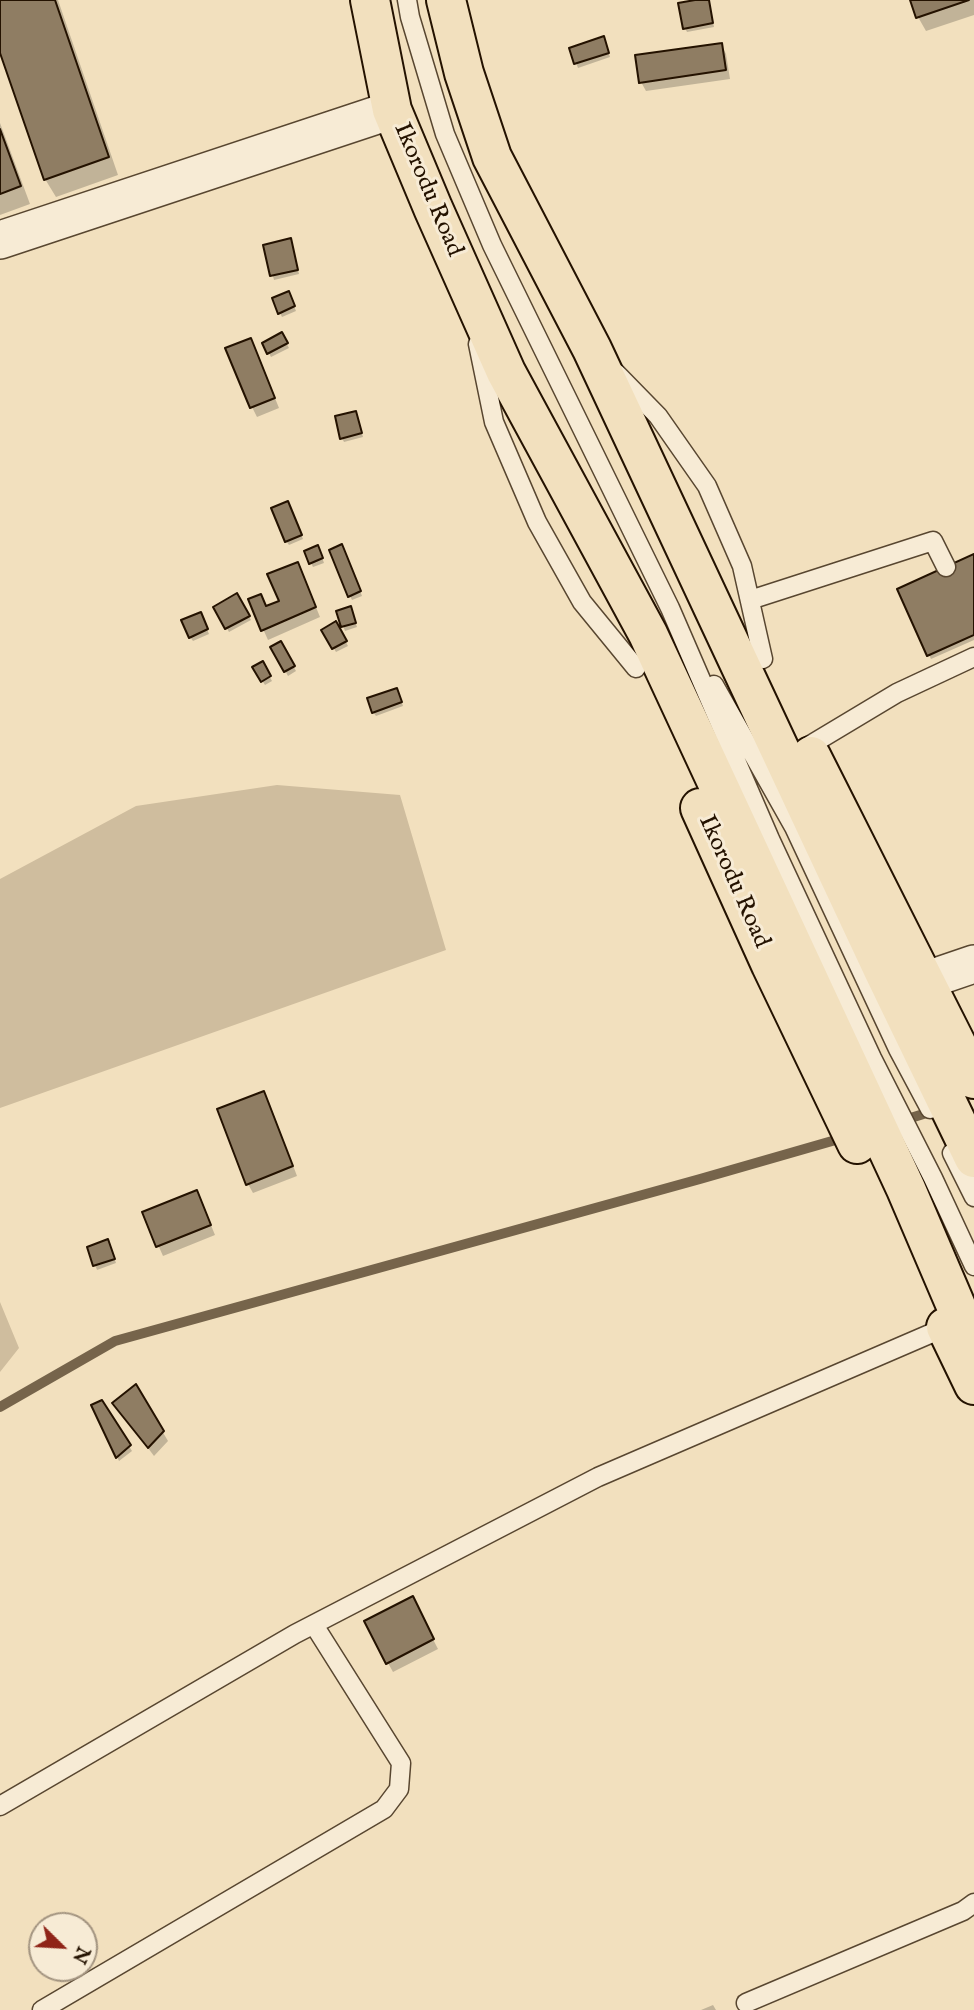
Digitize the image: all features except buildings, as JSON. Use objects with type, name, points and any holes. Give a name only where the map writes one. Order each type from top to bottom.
[{"type":"highway","name":"Ikorodu Road","points":[[370,0],[392,110],[636,668],[848,1066]]},
{"type":"highway","points":[[446,0],[464,73],[492,157],[592,349],[922,1040],[967,1162]]},
{"type":"highway","points":[[592,349],[725,583],[924,981],[922,1040]]},
{"type":"highway","name":"Ikorodu Road","points":[[506,372],[648,634],[848,1066],[908,1189],[974,1385]]},
{"type":"highway","points":[[922,1040],[974,1079]]},
{"type":"street","points":[[0,240],[392,110]]},
{"type":"street","points":[[924,981],[974,964]]},
{"type":"lane","points":[[407,0],[444,134],[492,245],[670,608],[770,839],[848,1066]]},
{"type":"lane","points":[[463,276],[494,422],[537,522],[582,601],[636,668]]},
{"type":"lane","points":[[592,349],[658,416],[707,486],[742,566],[763,659]]},
{"type":"lane","points":[[750,600],[933,541],[946,566]]},
{"type":"lane","points":[[670,608],[794,827],[922,1040],[938,1126],[967,1162],[974,1197]]},
{"type":"lane","points":[[807,747],[897,693],[974,657]]},
{"type":"lane","points":[[908,1189],[974,1266]]},
{"type":"lane","points":[[0,1806],[283,1641],[598,1477],[960,1338]]},
{"type":"lane","points":[[41,2010],[384,1809],[399,1789],[401,1763],[314,1625]]},
{"type":"lane","points":[[746,2003],[964,1911],[974,1903]]},
{"type":"shaded area","points":[[277,785],[400,795],[446,950],[0,1108],[0,879],[136,806]]},
{"type":"shaded area","points":[[0,1302],[19,1348],[0,1372]]},
{"type":"waterway","points":[[901,1121],[933,1111]]},
{"type":"waterway","points":[[0,1407],[115,1341],[846,1137]]}]
